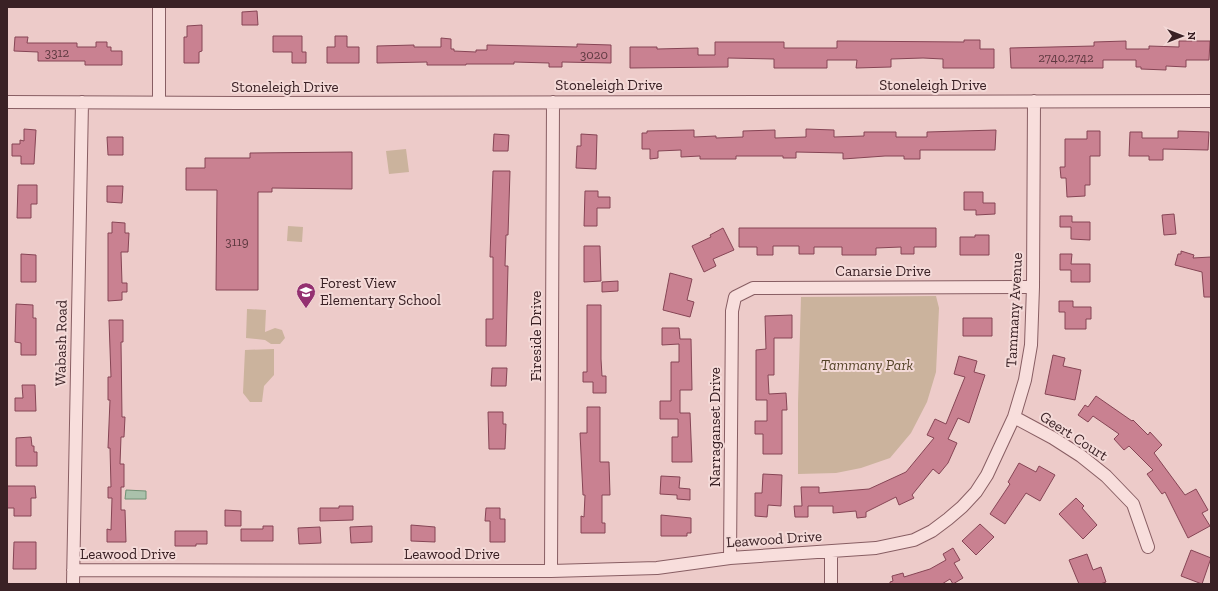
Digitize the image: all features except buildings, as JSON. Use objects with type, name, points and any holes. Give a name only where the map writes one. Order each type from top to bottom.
[{"type":"street","points":[[159,7],[159,102]]},
{"type":"street","name":"Tammany Avenue","points":[[831,552],[876,548],[914,540],[937,527],[962,507],[976,492],[987,475],[1014,417],[1029,362],[1033,287],[1034,101]]},
{"type":"street","name":"Stoneleigh Drive","points":[[7,102],[1211,101]]},
{"type":"street","name":"Wabash Road","points":[[73,584],[82,102]]},
{"type":"street","name":"Fireside Drive","points":[[551,571],[553,102]]},
{"type":"street","name":"Canarsie Drive","points":[[735,296],[753,288],[1033,287]]},
{"type":"street","name":"Narraganset Drive","points":[[730,558],[732,311],[735,296]]},
{"type":"street","name":"Geert Court","points":[[1014,417],[1053,438],[1081,456],[1106,476],[1133,504],[1148,547]]},
{"type":"street","points":[[831,552],[831,584]]},
{"type":"street","name":"Leawood Drive","points":[[73,570],[551,571],[657,568],[730,558],[831,552]]},
{"type":"green space","points":[[406,149],[409,172],[389,174],[386,151]]},
{"type":"green space","points":[[288,226],[303,227],[302,242],[287,241]]},
{"type":"green space","name":"Tammany Park","points":[[936,296],[939,308],[936,372],[927,402],[911,433],[890,458],[861,468],[836,473],[798,474],[798,403],[801,297]]},
{"type":"green space","points":[[247,309],[266,310],[265,332],[275,328],[282,330],[285,338],[280,344],[271,344],[265,340],[246,338]]},
{"type":"green space","points":[[274,349],[274,375],[264,386],[262,402],[250,402],[243,393],[245,350]]},
{"type":"shaded area","points":[[126,490],[146,491],[146,499],[125,499]]},
{"type":"place","name":"Forest View Elementary School","points":[[306,309]]}]
